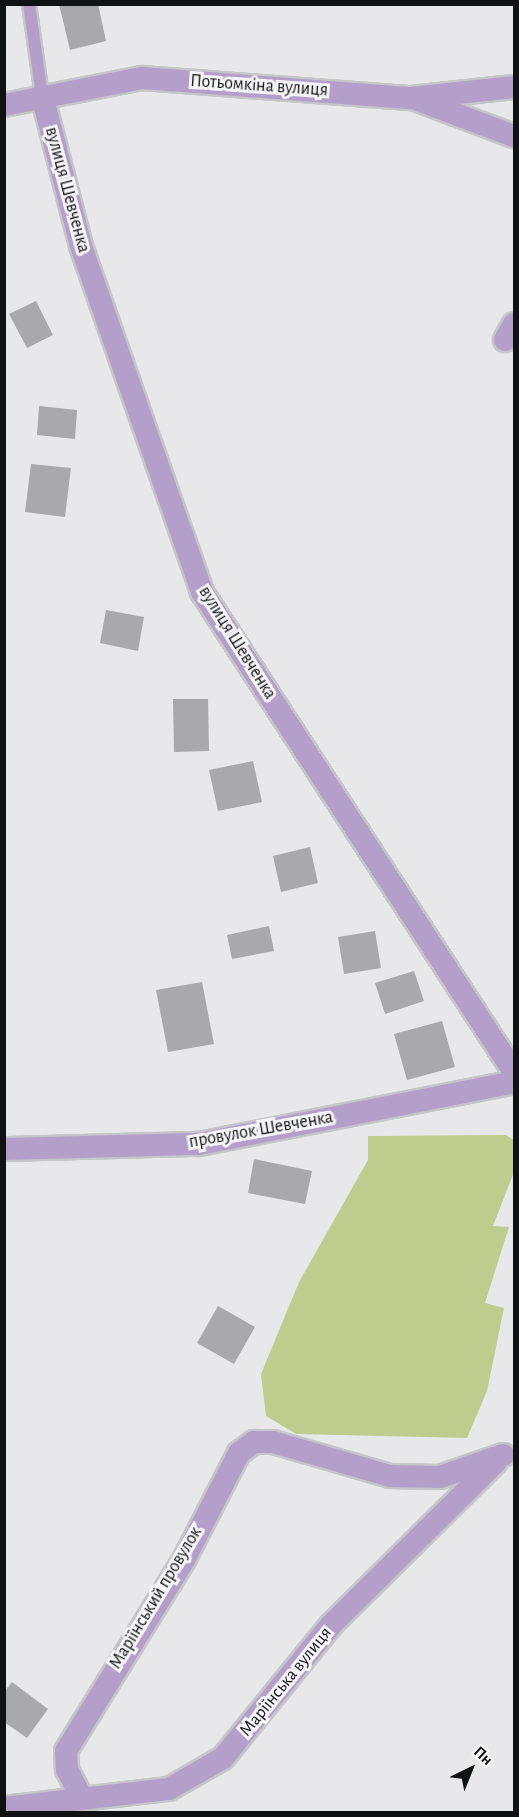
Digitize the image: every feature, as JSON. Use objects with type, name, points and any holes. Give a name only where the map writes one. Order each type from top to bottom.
[{"type":"street","name":"Потьомкіна вулиця","points":[[4,105],[42,95],[142,78],[411,98],[514,87]]},
{"type":"street","name":"вулиця Шевченка","points":[[42,95],[81,246],[202,591],[514,1072]]},
{"type":"street","points":[[411,98],[514,136]]},
{"type":"street","name":"провулок Шевченка","points":[[4,1149],[199,1143],[514,1082]]},
{"type":"street","name":"Маріїнський провулок","points":[[81,1797],[67,1770],[66,1750],[185,1558],[238,1453],[254,1442],[273,1442],[390,1476],[440,1477],[509,1453]]},
{"type":"street","name":"Маріїнська вулиця","points":[[4,1808],[81,1797],[168,1789],[223,1758],[331,1625],[509,1453]]},
{"type":"lane","points":[[29,4],[42,95]]},
{"type":"green space","points":[[506,1135],[514,1140],[514,1172],[493,1226],[509,1227],[485,1303],[504,1308],[487,1391],[467,1438],[296,1434],[266,1416],[261,1374],[299,1282],[368,1160],[368,1136]]},
{"type":"building","points":[[59,4],[98,4],[106,41],[70,50]]},
{"type":"building","points":[[36,301],[53,335],[27,348],[9,314]]},
{"type":"building","points":[[39,406],[77,410],[75,439],[37,435]]},
{"type":"building","points":[[31,464],[71,468],[65,517],[25,512]]},
{"type":"building","points":[[106,610],[144,617],[138,651],[100,643]]},
{"type":"building","points":[[173,699],[208,699],[209,751],[174,752]]},
{"type":"building","points":[[253,761],[262,802],[218,811],[209,770]]},
{"type":"building","points":[[310,847],[318,883],[281,892],[273,856]]},
{"type":"building","points":[[269,926],[274,951],[232,959],[227,935]]},
{"type":"building","points":[[375,931],[381,968],[344,974],[338,937]]},
{"type":"building","points":[[414,971],[424,1001],[385,1014],[375,983]]},
{"type":"building","points":[[202,982],[214,1044],[168,1052],[156,990]]},
{"type":"building","points":[[442,1021],[455,1067],[407,1080],[394,1034]]},
{"type":"building","points":[[254,1159],[312,1171],[305,1204],[248,1193]]},
{"type":"building","points":[[218,1306],[255,1327],[234,1364],[197,1343]]},
{"type":"building","points":[[12,1682],[48,1709],[27,1738],[4,1722],[4,1692]]}]
